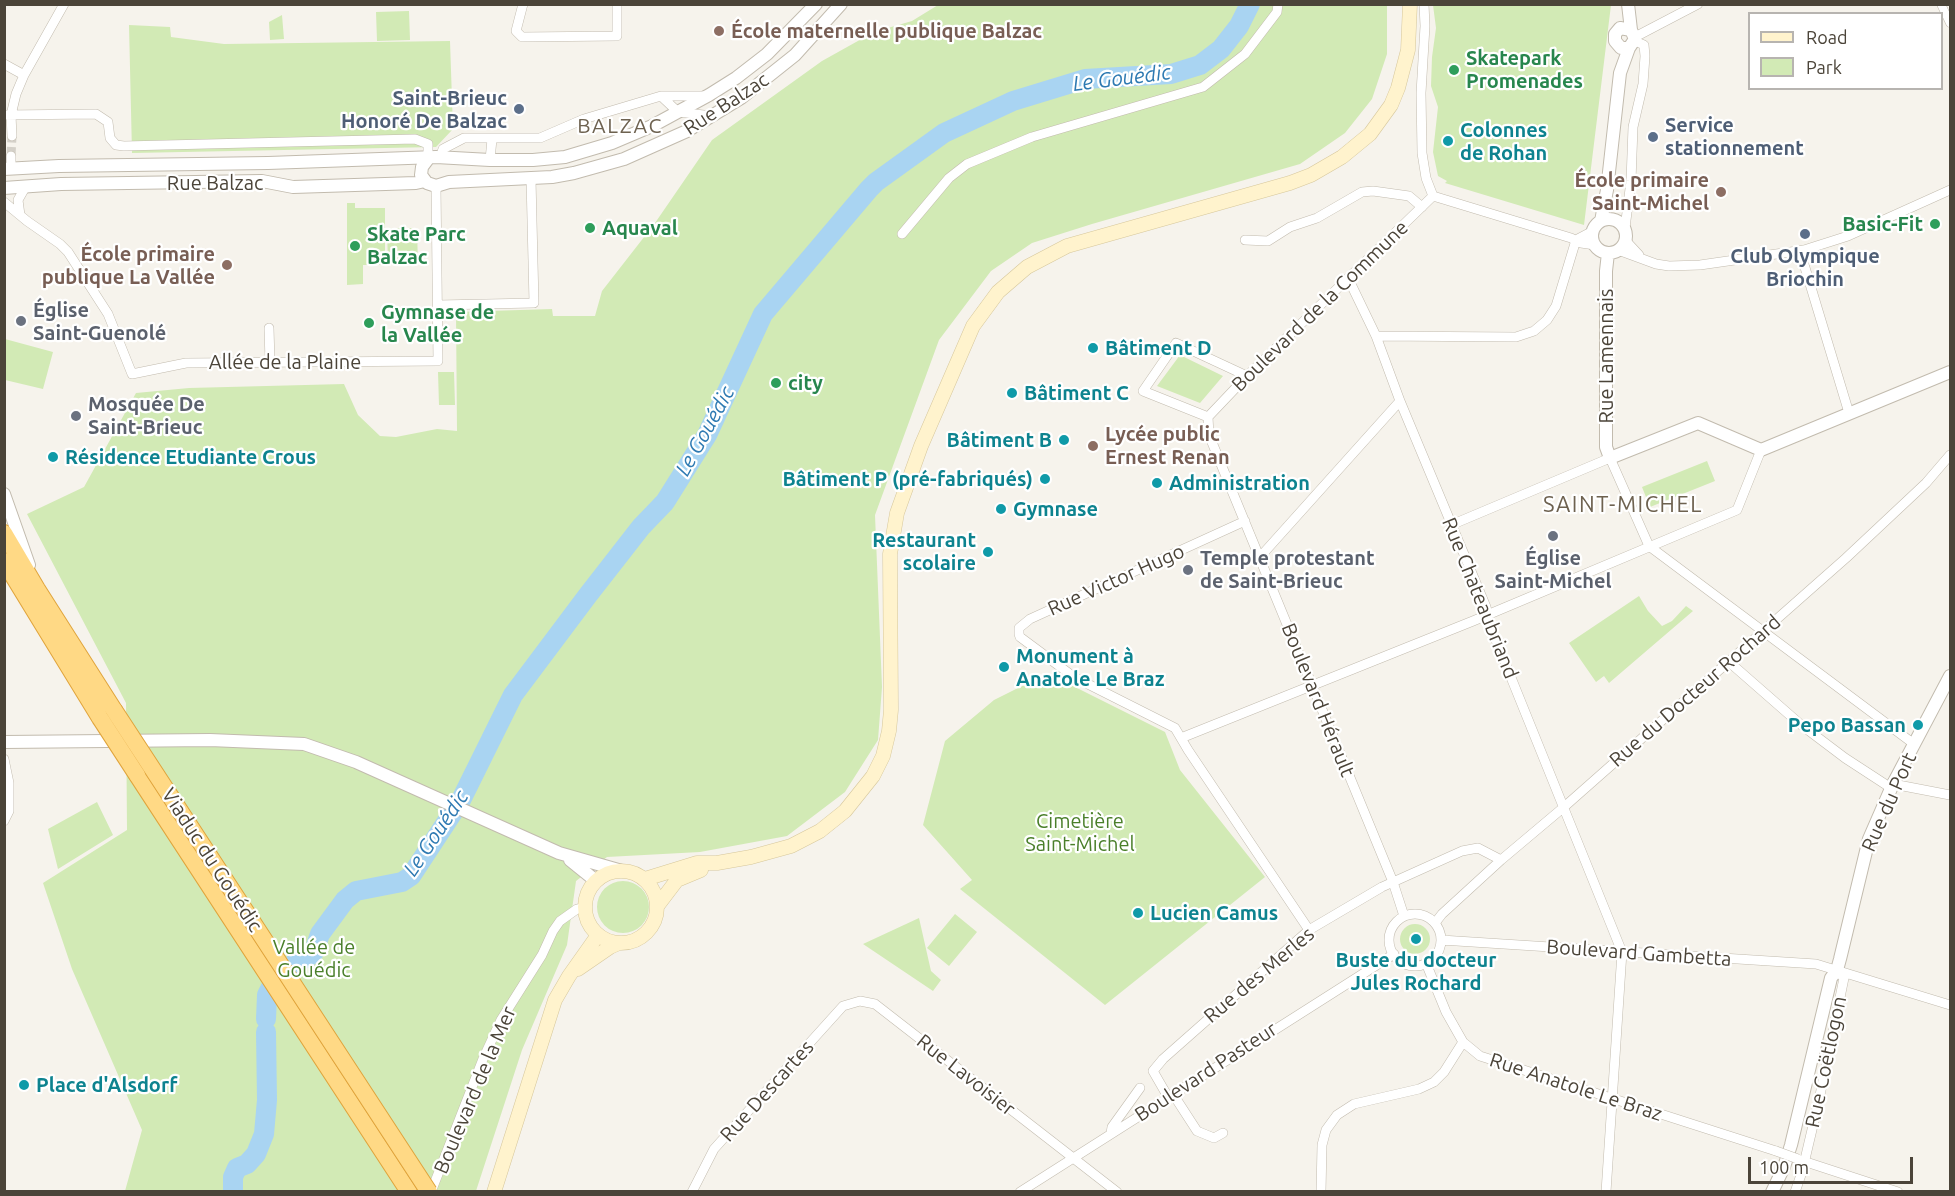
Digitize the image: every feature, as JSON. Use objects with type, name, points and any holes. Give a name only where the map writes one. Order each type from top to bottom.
[{"type":"highway","points":[[4,532],[107,714]]},
{"type":"highway","points":[[4,561],[16,582]]},
{"type":"highway","points":[[4,567],[107,714]]},
{"type":"highway","name":"Viaduc du Gouédic","points":[[107,714],[181,842],[409,1191]]},
{"type":"highway","name":"Viaduc du Gouédic","points":[[107,714],[430,1191]]},
{"type":"main road","points":[[1357,144],[1380,111],[1393,87],[1403,50],[1403,4]]},
{"type":"main road","points":[[645,879],[697,863],[717,863],[770,853],[806,839],[845,811],[873,776],[883,756],[890,731],[892,692],[890,554],[897,513],[921,446],[973,326],[998,292],[1027,267],[1067,246],[1290,183],[1326,167],[1370,134],[1380,122],[1398,88],[1408,50],[1410,4]]},
{"type":"main road","points":[[658,905],[652,887],[645,879],[636,873],[622,871],[591,877],[585,907],[586,917],[598,935],[608,941],[631,942],[641,938],[650,930],[656,920],[658,905],[667,890],[677,880],[717,863]]},
{"type":"main road","points":[[500,1191],[508,1146],[555,1000],[598,935]]},
{"type":"main road","points":[[569,976],[619,943]]},
{"type":"street","points":[[12,136],[8,115],[16,94],[24,75],[64,4]]},
{"type":"street","points":[[523,4],[516,31],[522,37],[617,36],[617,4]]},
{"type":"street","name":"Rue Balzac","points":[[8,168],[434,158],[533,160],[580,153],[612,143],[678,112],[736,78],[767,54],[816,4]]},
{"type":"street","name":"Rue Balzac","points":[[4,188],[262,181],[293,187],[531,179],[574,173],[624,159],[673,138],[714,116],[768,78],[795,55],[841,4]]},
{"type":"street","points":[[902,234],[949,178],[967,164],[1032,137],[1203,87],[1245,54],[1277,12],[1278,4]]},
{"type":"street","points":[[1424,4],[1421,93],[1422,153],[1426,178],[1433,196],[1581,243],[1595,245],[1619,243],[1646,261],[1669,266],[1684,266],[1800,251],[1848,236],[1950,190]]},
{"type":"street","points":[[1628,38],[1649,31],[1698,4]]},
{"type":"street","points":[[1941,4],[1950,22]]},
{"type":"street","points":[[1376,336],[1516,337],[1534,331],[1547,320],[1556,306],[1576,240],[1593,231],[1606,220],[1607,190],[1620,73],[1628,38],[1628,5]]},
{"type":"street","points":[[1619,243],[1631,182],[1633,127],[1641,95],[1645,56],[1644,45],[1628,38]]},
{"type":"street","points":[[4,64],[24,75]]},
{"type":"street","points":[[531,179],[534,303],[438,305],[435,183],[421,171],[444,149],[464,138],[540,138],[585,119],[661,96],[709,95]]},
{"type":"street","points":[[661,96],[678,112],[714,116]]},
{"type":"street","points":[[8,115],[96,114],[108,122],[110,138],[116,145],[416,139],[428,144],[434,158],[446,162],[450,170],[435,183]]},
{"type":"street","points":[[489,160],[492,139]]},
{"type":"street","points":[[313,141],[315,160]]},
{"type":"street","points":[[166,145],[166,165]]},
{"type":"street","points":[[20,215],[18,200],[26,186]]},
{"type":"street","points":[[1245,240],[1268,241],[1290,227],[1317,218],[1362,192],[1373,191],[1409,196],[1422,207]]},
{"type":"street","name":"Boulevard de la Commune","points":[[1208,417],[1247,376],[1433,196]]},
{"type":"street","points":[[4,201],[20,215]]},
{"type":"street","name":"Allée de la Plaine","points":[[20,215],[68,252],[108,314],[132,374],[186,363],[438,361],[438,305]]},
{"type":"street","points":[[1606,220],[1619,222],[1619,243]]},
{"type":"street","points":[[1593,231],[1595,245]]},
{"type":"street","name":"Rue Lamennais","points":[[1610,458],[1606,447],[1606,271],[1619,243]]},
{"type":"street","points":[[1800,251],[1849,412]]},
{"type":"street","name":"Rue Chateaubriand","points":[[1348,278],[1376,336],[1400,401],[1488,613],[1489,622],[1622,952]]},
{"type":"street","points":[[269,328],[270,362]]},
{"type":"street","points":[[1208,417],[1143,391],[1176,343],[1247,376]]},
{"type":"street","points":[[1309,930],[1181,738],[1473,621],[1737,510],[1761,450],[1950,372]]},
{"type":"street","points":[[1260,557],[1400,401]]},
{"type":"street","name":"Boulevard Hérault","points":[[1208,417],[1209,435],[1393,882],[1404,916]]},
{"type":"street","points":[[1451,525],[1698,423],[1761,450]]},
{"type":"street","name":"Rue du Docteur Rochard","points":[[1435,923],[1501,860],[1564,807],[1894,513],[1926,483],[1950,455]]},
{"type":"street","points":[[1610,458],[1649,546],[1914,744]]},
{"type":"street","points":[[4,494],[38,589]]},
{"type":"street","name":"Rue Victor Hugo","points":[[1181,738],[1175,728],[1074,677],[1020,638],[1018,631],[1020,626],[1051,609],[1245,521]]},
{"type":"street","points":[[1728,661],[1800,724],[1845,758],[1892,786],[1950,795]]},
{"type":"street","name":"Rue du Port","points":[[1772,1191],[1784,1167],[1791,1145],[1831,978],[1837,970],[1869,839],[1892,786],[1950,676]]},
{"type":"street","points":[[4,742],[262,741],[304,744],[365,766],[559,853],[622,871]]},
{"type":"street","points":[[4,759],[9,783],[9,811],[4,821]]},
{"type":"street","name":"Rue des Merles","points":[[1171,1095],[1153,1071],[1163,1059],[1309,930],[1393,882],[1470,849],[1478,848],[1501,860]]},
{"type":"street","points":[[559,853],[591,877]]},
{"type":"street","name":"Boulevard de la Mer","points":[[430,1191],[501,1020],[542,955],[560,921],[577,909],[585,907]]},
{"type":"street","points":[[1421,914],[1435,923],[1439,928],[1441,940],[1437,954],[1426,963],[1408,965],[1398,959],[1390,948],[1390,933],[1398,920],[1404,916],[1421,914]]},
{"type":"street","name":"Boulevard Gambetta","points":[[1441,940],[1816,964],[1950,1005]]},
{"type":"street","points":[[1606,1191],[1622,952]]},
{"type":"street","name":"Boulevard Pasteur","points":[[1020,1191],[1394,954]]},
{"type":"street","name":"Rue Anatole Le Braz","points":[[1426,963],[1446,1012],[1463,1042],[1480,1056],[1776,1151],[1877,1188],[1898,1191]]},
{"type":"street","name":"Rue Coëtlogon","points":[[1795,1191],[1844,978],[1837,970]]},
{"type":"street","name":"Rue Lavoisier","points":[[855,1001],[875,1004],[1117,1191]]},
{"type":"street","name":"Rue Descartes","points":[[697,1190],[714,1149],[843,1006],[855,1001]]},
{"type":"street","points":[[1321,1191],[1322,1145],[1326,1130],[1337,1115],[1354,1104],[1419,1089],[1434,1082],[1444,1072],[1463,1042]]},
{"type":"street","points":[[1111,1133],[1112,1127],[1140,1088]]},
{"type":"street","points":[[1171,1095],[1197,1131],[1214,1138],[1223,1132]]},
{"type":"green space","name":"Vallée de Gouédic","points":[[938,5],[1387,5],[1387,54],[1372,99],[1345,133],[1300,164],[1032,243],[991,271],[939,340],[875,515],[882,687],[878,740],[845,792],[787,836],[700,852],[607,857],[576,881],[567,945],[522,1050],[476,1191],[125,1191],[142,1130],[72,969],[43,883],[127,830],[126,703],[27,514],[84,487],[136,393],[189,388],[344,384],[358,415],[380,436],[396,437],[437,429],[457,431],[456,312],[552,309],[553,316],[595,316],[602,291],[655,223],[712,140],[822,61],[874,32],[912,21]]},
{"type":"green space","points":[[1433,5],[1611,5],[1584,225],[1445,183],[1447,181],[1438,176],[1433,152],[1438,107],[1431,86],[1436,28]]},
{"type":"green space","points":[[409,11],[410,40],[377,41],[376,12]]},
{"type":"green space","points":[[282,15],[284,39],[270,40],[269,22]]},
{"type":"green space","points":[[129,25],[170,27],[171,37],[224,44],[450,41],[453,129],[436,147],[132,153]]},
{"type":"green space","name":"Skate Parc Balzac","points":[[347,203],[355,203],[355,208],[385,208],[385,265],[363,265],[363,284],[347,285]]},
{"type":"green space","points":[[387,228],[417,228],[418,265],[388,265]]},
{"type":"green space","points":[[5,339],[53,352],[43,389],[5,380]]},
{"type":"green space","points":[[1180,355],[1223,376],[1200,403],[1157,386]]},
{"type":"green space","points":[[438,372],[454,372],[455,405],[439,405]]},
{"type":"green space","points":[[1707,461],[1715,481],[1650,507],[1642,487]]},
{"type":"green space","points":[[1639,596],[1648,611],[1662,626],[1672,621],[1686,606],[1693,611],[1609,683],[1604,676],[1596,682],[1569,643]]},
{"type":"green space","name":"Cimetière Saint-Michel","points":[[1067,683],[1165,732],[1180,770],[1265,877],[1105,1005],[960,889],[972,880],[923,825],[945,741],[994,700],[1022,686]]},
{"type":"green space","points":[[97,802],[113,835],[58,869],[48,829]]},
{"type":"green space","points":[[623,881],[633,883],[641,889],[647,897],[649,907],[647,917],[641,925],[633,931],[623,933],[613,931],[605,925],[599,917],[597,907],[599,897],[605,889],[613,883]]},
{"type":"green space","points":[[955,914],[977,932],[949,966],[927,948]]},
{"type":"green space","points":[[919,918],[931,971],[941,980],[933,991],[863,944]]},
{"type":"green space","points":[[1415,924],[1426,928],[1430,939],[1426,950],[1415,954],[1404,950],[1400,939],[1404,928]]},
{"type":"waterway","name":"Le Gouédic","points":[[266,1019],[267,995],[279,972],[313,954],[320,934],[345,900],[356,891],[402,882],[411,876],[461,800],[513,695],[641,527],[665,502],[707,435],[763,314],[869,189],[944,133],[1013,101],[1085,79],[1171,74],[1200,65],[1221,49],[1239,26],[1250,4]]},
{"type":"waterway","name":"Le Gouédic","points":[[233,1192],[233,1177],[237,1168],[247,1164],[256,1154],[264,1134],[267,1100],[266,1032]]},
{"type":"tunnel","points":[[11,156],[12,136]]},
{"type":"place","name":"École maternelle publique Balzac","points":[[719,31]]},
{"type":"place","name":"Skatepark Promenades","points":[[1454,70]]},
{"type":"place","name":"Saint-Brieuc Honoré De Balzac","points":[[519,109]]},
{"type":"place","name":"Service stationnement","points":[[1653,137]]},
{"type":"place","name":"Colonnes de Rohan","points":[[1448,141]]},
{"type":"place","name":"École primaire Saint-Michel","points":[[1721,192]]},
{"type":"place","name":"Basic-Fit","points":[[1935,224]]},
{"type":"place","name":"Aquaval","points":[[590,228]]},
{"type":"place","name":"Club Olympique Briochin","points":[[1805,234]]},
{"type":"place","name":"Skate Parc Balzac","points":[[355,246]]},
{"type":"place","name":"École primaire publique La Vallée","points":[[227,265]]},
{"type":"place","name":"Église Saint-Guenolé","points":[[21,321]]},
{"type":"place","name":"Gymnase de la Vallée","points":[[369,323]]},
{"type":"place","name":"Bâtiment D","points":[[1093,348]]},
{"type":"place","name":"city","points":[[776,383]]},
{"type":"place","name":"Bâtiment C","points":[[1012,393]]},
{"type":"place","name":"Mosquée De Saint-Brieuc","points":[[76,416]]},
{"type":"place","name":"Bâtiment B","points":[[1064,440]]},
{"type":"place","name":"Lycée public Ernest Renan","points":[[1093,446]]},
{"type":"place","name":"Résidence Etudiante Crous","points":[[53,457]]},
{"type":"place","name":"Bâtiment P (pré-fabriqués)","points":[[1045,479]]},
{"type":"place","name":"Administration","points":[[1157,483]]},
{"type":"place","name":"Gymnase","points":[[1001,509]]},
{"type":"place","name":"Église Saint-Michel","points":[[1553,536]]},
{"type":"place","name":"Restaurant scolaire","points":[[988,552]]},
{"type":"place","name":"Temple protestant de Saint-Brieuc","points":[[1188,570]]},
{"type":"place","name":"Monument à Anatole Le Braz","points":[[1004,667]]},
{"type":"place","name":"Pepo Bassan","points":[[1918,725]]},
{"type":"place","name":"Lucien Camus","points":[[1138,913]]},
{"type":"place","name":"Buste du docteur Jules Rochard","points":[[1416,939]]},
{"type":"place","name":"Place d'Alsdorf","points":[[24,1085]]},
{"type":"district","name":"BALZAC","points":[[620,126]]},
{"type":"district","name":"SAINT-MICHEL","points":[[1623,505]]}]
